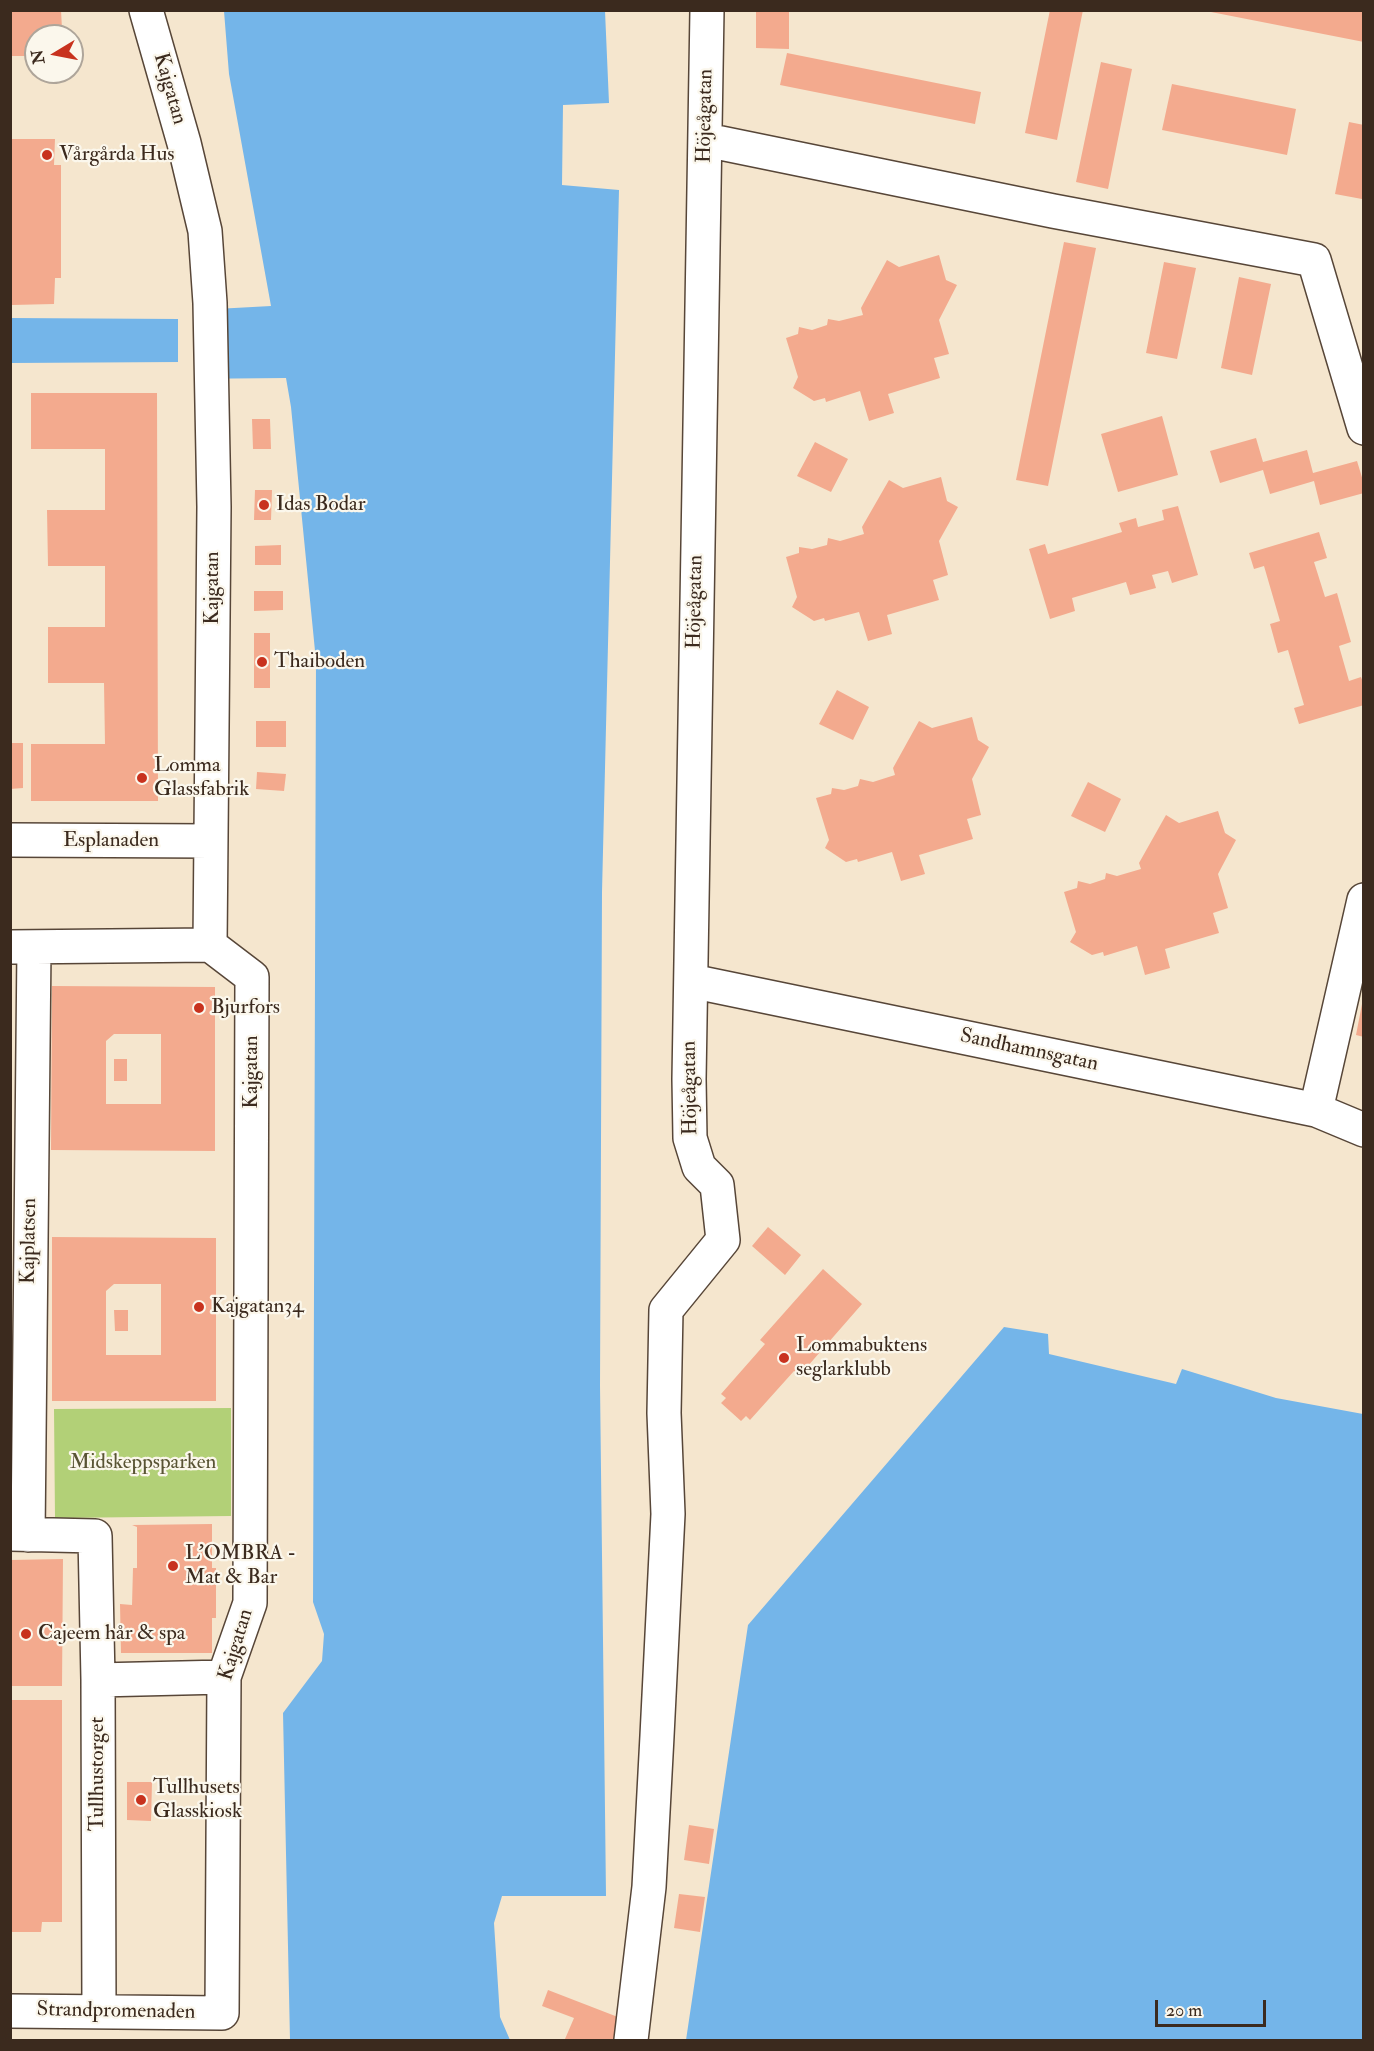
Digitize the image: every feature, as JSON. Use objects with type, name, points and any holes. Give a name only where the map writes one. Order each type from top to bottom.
[{"type":"street","name":"Kajgatan","points":[[146,10],[184,143],[205,231],[210,303],[214,519],[210,945],[252,977],[250,1603],[224,1677],[222,2013]]},
{"type":"street","name":"Höjeågatan","points":[[631,2040],[649,1887],[658,1725],[668,1514],[664,1413],[666,1310],[723,1240],[717,1185],[699,1167],[690,1138],[689,1079],[707,10]]},
{"type":"street","points":[[706,140],[1053,211],[1314,260],[1364,428]]},
{"type":"street","name":"Esplanaden","points":[[10,840],[211,842]]},
{"type":"street","points":[[1317,1110],[1364,900]]},
{"type":"street","points":[[22,947],[210,945]]},
{"type":"street","name":"Kajplatsen","points":[[19,1534],[22,947]]},
{"type":"street","name":"Sandhamnsgatan","points":[[691,981],[1317,1110],[1364,1130]]},
{"type":"street","name":"Tullhustorget","points":[[19,1534],[94,1536],[98,1680],[99,2012]]},
{"type":"street","points":[[98,1680],[224,1677]]},
{"type":"street","name":"Strandpromenaden","points":[[10,2011],[222,2013]]},
{"type":"green space","name":"Midskeppsparken","points":[[231,1408],[231,1516],[55,1518],[54,1409]]},
{"type":"green space","points":[[10,1421],[20,1421],[20,1519],[11,1519]]},
{"type":"water","points":[[224,11],[605,11],[609,103],[563,105],[562,185],[619,190],[602,892],[600,1385],[606,1896],[502,1896],[494,1923],[500,2017],[510,2040],[290,2040],[283,1713],[322,1661],[324,1634],[313,1602],[316,661],[291,407],[286,378],[181,379],[180,362],[11,363],[10,318],[179,319],[179,311],[271,306],[229,74]]},
{"type":"water","points":[[1004,1327],[1048,1334],[1049,1354],[1176,1384],[1182,1369],[1276,1398],[1363,1414],[1363,2040],[686,2040],[748,1625]]},
{"type":"pier","points":[[226,306],[227,379],[178,379],[178,309]]},
{"type":"building","points":[[10,10],[61,10],[62,24],[24,24],[24,56],[10,56]]},
{"type":"building","points":[[756,10],[789,10],[789,49],[756,48]]},
{"type":"building","points":[[1050,10],[1083,10],[1057,140],[1025,133]]},
{"type":"building","points":[[1212,10],[1364,10],[1364,42],[1211,12]]},
{"type":"building","points":[[787,53],[981,92],[975,124],[780,85]]},
{"type":"building","points":[[1101,62],[1132,69],[1108,189],[1076,182]]},
{"type":"building","points":[[1172,84],[1296,109],[1287,155],[1162,130]]},
{"type":"building","points":[[1349,122],[1364,125],[1362,199],[1335,194]]},
{"type":"building","points":[[10,139],[55,139],[54,165],[61,165],[61,278],[55,278],[54,304],[12,305]]},
{"type":"building","points":[[1064,242],[1096,248],[1048,486],[1016,480]]},
{"type":"building","points":[[939,255],[946,280],[957,285],[939,320],[949,354],[934,358],[940,378],[888,394],[894,413],[869,421],[860,391],[826,402],[825,398],[814,401],[793,388],[798,377],[786,338],[798,334],[799,327],[812,330],[827,325],[828,319],[839,321],[863,315],[861,308],[887,260],[899,267]]},
{"type":"building","points":[[1164,262],[1196,268],[1177,359],[1146,353]]},
{"type":"building","points":[[1239,277],[1271,284],[1252,375],[1221,368]]},
{"type":"building","points":[[31,393],[157,393],[158,801],[31,801],[31,744],[105,744],[104,683],[48,683],[48,627],[105,627],[105,566],[48,566],[47,510],[105,510],[105,449],[31,449]]},
{"type":"building","points":[[1162,416],[1178,475],[1118,492],[1101,434]]},
{"type":"building","points":[[252,419],[270,419],[271,449],[253,449]]},
{"type":"building","points":[[1256,438],[1263,462],[1307,450],[1313,473],[1357,461],[1364,484],[1364,493],[1320,505],[1314,481],[1270,494],[1263,470],[1220,483],[1210,451]]},
{"type":"building","points":[[815,442],[848,459],[831,492],[797,476]]},
{"type":"building","points":[[941,477],[947,501],[958,507],[939,541],[948,575],[933,580],[939,600],[887,615],[892,634],[868,641],[859,612],[825,621],[824,618],[814,621],[792,607],[797,597],[786,557],[799,553],[799,547],[812,549],[827,545],[828,538],[840,541],[864,534],[862,527],[889,480],[903,488]]},
{"type":"building","points":[[255,490],[272,490],[271,520],[254,520]]},
{"type":"building","points":[[1178,506],[1198,575],[1172,583],[1168,571],[1152,575],[1156,588],[1130,595],[1126,582],[1072,598],[1075,611],[1050,619],[1029,549],[1045,544],[1048,554],[1122,532],[1119,523],[1136,518],[1138,527],[1164,520],[1162,510]]},
{"type":"building","points":[[1319,532],[1327,558],[1314,562],[1325,597],[1337,593],[1351,642],[1339,646],[1349,681],[1361,677],[1364,685],[1364,705],[1299,724],[1294,708],[1304,705],[1288,650],[1278,653],[1270,624],[1280,621],[1264,566],[1254,569],[1249,553]]},
{"type":"building","points":[[281,545],[281,565],[255,565],[255,546]]},
{"type":"building","points":[[254,591],[283,591],[283,610],[254,611]]},
{"type":"building","points":[[254,633],[270,633],[270,688],[254,688]]},
{"type":"building","points":[[837,690],[869,707],[853,740],[819,724]]},
{"type":"building","points":[[972,717],[978,740],[989,747],[972,779],[981,815],[967,819],[973,839],[919,855],[925,874],[901,881],[892,852],[858,862],[857,859],[846,862],[825,848],[829,840],[816,798],[831,794],[832,788],[844,790],[858,786],[860,779],[873,782],[895,775],[893,768],[919,721],[932,728]]},
{"type":"building","points":[[256,721],[286,721],[286,747],[256,747]]},
{"type":"building","points":[[10,743],[23,743],[23,788],[10,789]]},
{"type":"building","points":[[257,772],[286,774],[284,791],[256,789]]},
{"type":"building","points":[[1088,782],[1121,799],[1105,832],[1071,816]]},
{"type":"building","points":[[1218,811],[1225,833],[1236,840],[1218,874],[1228,908],[1213,913],[1219,933],[1165,949],[1170,968],[1145,975],[1137,946],[1104,956],[1103,952],[1092,955],[1070,942],[1076,932],[1064,892],[1077,888],[1078,881],[1090,884],[1105,879],[1106,873],[1117,876],[1141,869],[1139,863],[1166,815],[1179,823]]},
{"type":"building","points":[[52,986],[215,987],[215,1151],[51,1150]],"holes":[[[114,1034],[161,1034],[161,1104],[106,1104],[106,1041]]]},
{"type":"building","points":[[1362,1004],[1364,1004],[1364,1037],[1356,1035]]},
{"type":"building","points":[[114,1059],[127,1059],[127,1081],[114,1081]]},
{"type":"building","points":[[768,1227],[801,1255],[785,1275],[752,1246]]},
{"type":"building","points":[[52,1237],[216,1238],[216,1401],[52,1401]],"holes":[[[114,1284],[161,1284],[161,1355],[106,1355],[106,1291]]]},
{"type":"building","name":"Lommabuktens seglarklubb","points":[[823,1269],[862,1304],[800,1375],[794,1371],[750,1420],[746,1416],[741,1421],[721,1403],[726,1398],[721,1394],[765,1344],[760,1340]]},
{"type":"building","points":[[114,1310],[128,1310],[128,1331],[115,1331]]},
{"type":"building","points":[[212,1524],[212,1568],[216,1568],[216,1618],[212,1618],[212,1653],[121,1653],[120,1604],[132,1605],[133,1568],[137,1568],[137,1527],[132,1525]]},
{"type":"building","points":[[63,1559],[62,1686],[10,1686],[10,1560]]},
{"type":"building","points":[[10,1700],[62,1700],[62,1922],[42,1922],[41,1932],[10,1932]]},
{"type":"building","points":[[127,1782],[152,1782],[151,1821],[127,1820]]},
{"type":"building","points":[[689,1825],[714,1829],[709,1864],[684,1860]]},
{"type":"building","points":[[679,1894],[705,1897],[700,1932],[674,1928]]},
{"type":"building","points":[[548,1990],[623,2019],[614,2040],[565,2039],[574,2018],[542,2006]]},
{"type":"place","name":"Vårgårda Hus","points":[[47,155]]},
{"type":"place","name":"Idas Bodar","points":[[264,505]]},
{"type":"place","name":"Thaiboden","points":[[262,662]]},
{"type":"place","name":"Lomma Glassfabrik","points":[[142,778]]},
{"type":"place","name":"Bjurfors","points":[[199,1008]]},
{"type":"place","name":"Kajgatan34","points":[[199,1307]]},
{"type":"place","name":"Lommabuktens seglarklubb","points":[[784,1358]]},
{"type":"place","name":"L'OMBRA - Mat & Bar","points":[[173,1566]]},
{"type":"place","name":"Cajeem hår & spa","points":[[26,1634]]},
{"type":"place","name":"Tullhusets Glasskiosk","points":[[141,1800]]}]
